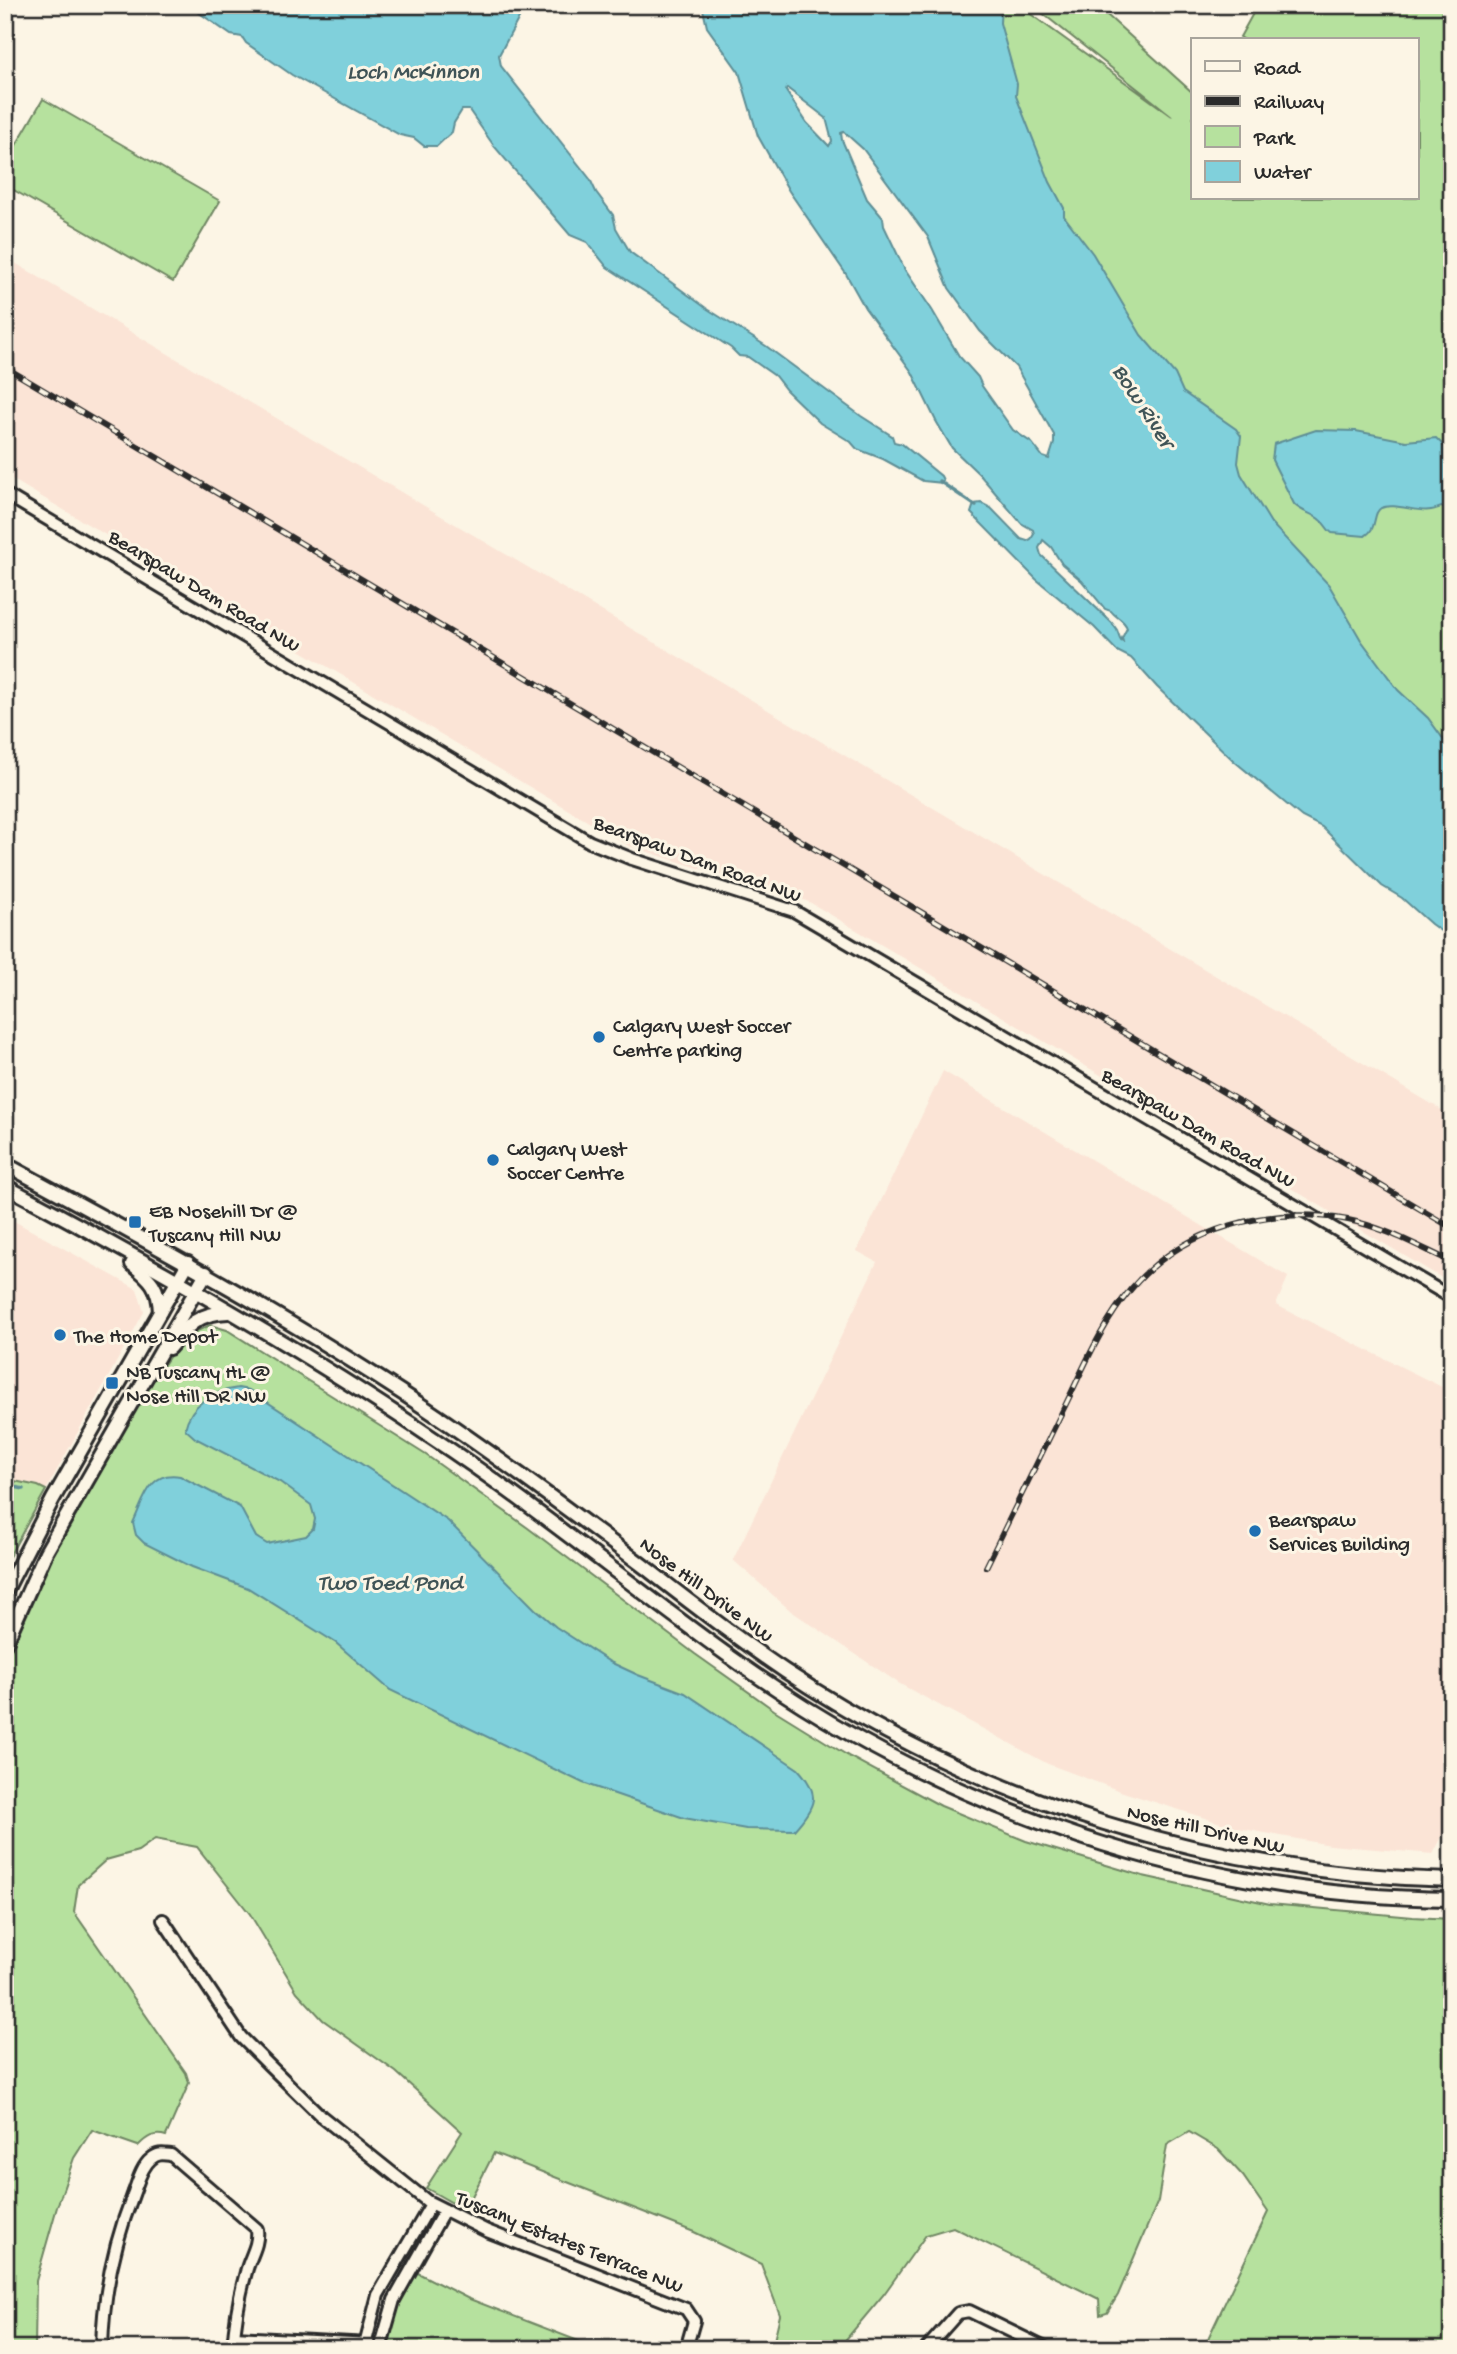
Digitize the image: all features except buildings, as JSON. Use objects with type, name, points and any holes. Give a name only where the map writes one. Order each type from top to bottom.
[{"type":"street","name":"Bearspaw Dam Road NW","points":[[5,494],[590,842],[632,859],[794,911],[1452,1298]]},
{"type":"street","name":"Nose Hill Drive NW","points":[[5,1164],[206,1273],[389,1385],[560,1503],[782,1669],[878,1728],[933,1756],[986,1780],[1086,1818],[1195,1849],[1314,1870],[1452,1880]]},
{"type":"street","name":"Nose Hill Drive NW","points":[[5,1186],[229,1311],[431,1437],[530,1506],[743,1666],[850,1735],[926,1775],[1046,1826],[1147,1858],[1201,1871],[1295,1888],[1349,1894],[1452,1899]]},
{"type":"street","points":[[81,1227],[147,1276],[159,1296],[160,1312]]},
{"type":"street","points":[[5,1592],[27,1546],[188,1263]]},
{"type":"street","points":[[5,1644],[46,1552],[206,1273]]},
{"type":"street","points":[[150,1370],[176,1339],[199,1318],[212,1312],[229,1311]]},
{"type":"street","points":[[163,1920],[242,2036],[269,2066],[321,2116],[438,2207]]},
{"type":"street","points":[[102,2349],[104,2300],[123,2221],[141,2174],[149,2160],[159,2153],[171,2155],[257,2229],[258,2241],[247,2267],[241,2292],[234,2343],[380,2347],[394,2300],[438,2207]]},
{"type":"street","points":[[365,2346],[378,2295],[438,2207]]},
{"type":"street","name":"Tuscany Estates Terrace NW","points":[[438,2207],[487,2231],[686,2309],[694,2320],[686,2349]]},
{"type":"street","points":[[926,2349],[958,2313],[969,2311],[1047,2349]]},
{"type":"shaded area","points":[[5,257],[1452,1116],[1452,1284],[811,903],[767,885],[762,888],[629,846],[5,475]]},
{"type":"shaded area","points":[[943,1071],[1288,1277],[1276,1305],[1452,1392],[1452,1818],[1433,1854],[1330,1845],[1233,1827],[1123,1792],[1048,1764],[900,1684],[791,1611],[733,1560],[877,1262],[857,1251]]},
{"type":"shaded area","name":"The Home Depot","points":[[5,1216],[137,1289],[144,1312],[46,1490],[5,1479]]},
{"type":"green space","points":[[993,5],[1018,5],[1172,116],[1032,5],[1096,5],[1191,91],[1191,200],[1418,200],[1418,38],[1240,37],[1256,8],[1253,5],[1452,5],[1452,770],[1253,513],[1064,237],[999,73]]},
{"type":"green space","points":[[43,99],[220,201],[173,282],[5,185],[5,164]]},
{"type":"green space","points":[[210,1325],[227,1330],[426,1455],[774,1710],[850,1757],[941,1806],[1026,1841],[1143,1876],[1270,1904],[1452,1919],[1452,2349],[1203,2349],[1268,2212],[1243,2176],[1218,2149],[1189,2132],[1167,2145],[1158,2201],[1118,2295],[1107,2313],[1100,2315],[1099,2299],[953,2227],[926,2235],[884,2294],[838,2349],[772,2349],[780,2315],[761,2264],[694,2232],[494,2153],[465,2210],[426,2188],[462,2132],[396,2072],[323,2020],[297,1992],[250,1914],[197,1847],[155,1839],[138,1851],[106,1860],[78,1885],[74,1912],[186,2073],[189,2083],[166,2136],[151,2136],[138,2146],[92,2130],[74,2158],[36,2281],[35,2349],[5,2349],[5,1665],[40,1577],[136,1406],[182,1338]]},
{"type":"green space","points":[[5,1479],[46,1490],[5,1564]]},
{"type":"green space","points":[[414,2271],[467,2298],[599,2349],[388,2349],[397,2309]]},
{"type":"water","name":"Loch McKinnon","points":[[188,5],[526,5],[499,55],[501,66],[590,179],[613,215],[616,228],[630,252],[706,308],[766,346],[892,436],[894,442],[902,444],[941,476],[942,483],[923,481],[883,459],[857,449],[851,442],[820,423],[775,376],[748,357],[739,356],[731,348],[607,267],[587,242],[570,235],[494,146],[469,110],[462,110],[452,132],[437,146],[424,146],[414,138],[400,135],[292,75],[246,43],[242,37],[231,35]]},
{"type":"water","name":"Bow River","points":[[702,5],[1001,5],[1000,23],[1017,84],[1016,96],[1050,182],[1064,208],[1064,216],[1093,254],[1141,335],[1175,374],[1183,392],[1236,429],[1241,436],[1238,463],[1241,474],[1271,523],[1329,585],[1361,640],[1398,690],[1428,718],[1452,751],[1452,939],[1402,898],[1382,886],[1322,827],[1302,817],[1234,761],[1157,687],[1131,658],[1117,651],[1094,627],[1036,579],[971,513],[974,504],[981,503],[991,508],[1021,539],[1027,541],[1034,534],[952,448],[912,372],[865,308],[846,274],[789,191],[758,136],[739,72],[707,27]],"holes":[[[787,88],[826,118],[832,141],[829,146],[807,123],[786,91]],[[844,132],[863,149],[928,237],[949,288],[980,331],[1016,367],[1054,435],[1049,459],[1043,457],[1032,443],[1013,430],[978,377],[959,356],[905,270],[884,226],[883,218],[867,199],[841,133]],[[1043,540],[1105,609],[1124,623],[1127,628],[1123,642],[1112,623],[1041,555],[1039,548]]]},
{"type":"water","points":[[1316,430],[1356,431],[1406,441],[1436,438],[1452,454],[1452,509],[1443,507],[1425,511],[1386,506],[1378,510],[1372,529],[1365,536],[1332,533],[1320,520],[1294,504],[1272,460],[1274,444]]},
{"type":"water","name":"Two Toed Pond","points":[[238,1388],[249,1390],[448,1521],[556,1627],[610,1662],[685,1693],[798,1769],[813,1793],[811,1807],[801,1822],[794,1830],[746,1829],[684,1818],[583,1783],[390,1690],[336,1643],[248,1588],[192,1567],[144,1543],[136,1535],[133,1523],[154,1482],[170,1475],[180,1476],[240,1507],[256,1537],[267,1544],[306,1536],[313,1529],[315,1519],[311,1505],[280,1482],[195,1438],[185,1429],[192,1412],[204,1400],[220,1392]]},
{"type":"waterway","points":[[939,481],[976,506]]},
{"type":"waterway","points":[[5,1485],[24,1489]]},
{"type":"railway","points":[[5,367],[1452,1228]]},
{"type":"railway","points":[[986,1567],[1110,1318],[1131,1289],[1152,1268],[1176,1250],[1202,1236],[1259,1219],[1318,1216],[1375,1227],[1452,1262]]},
{"type":"place","name":"Calgary West Soccer Centre parking","points":[[599,1037]]},
{"type":"place","name":"Calgary West Soccer Centre","points":[[493,1160]]},
{"type":"place","name":"EB Nosehill Dr @ Tuscany Hill NW","points":[[135,1222]]},
{"type":"place","name":"The Home Depot","points":[[60,1335]]},
{"type":"place","name":"NB Tuscany HL @ Nose Hill DR NW","points":[[112,1383]]},
{"type":"place","name":"Bearspaw Services Building","points":[[1255,1531]]}]
